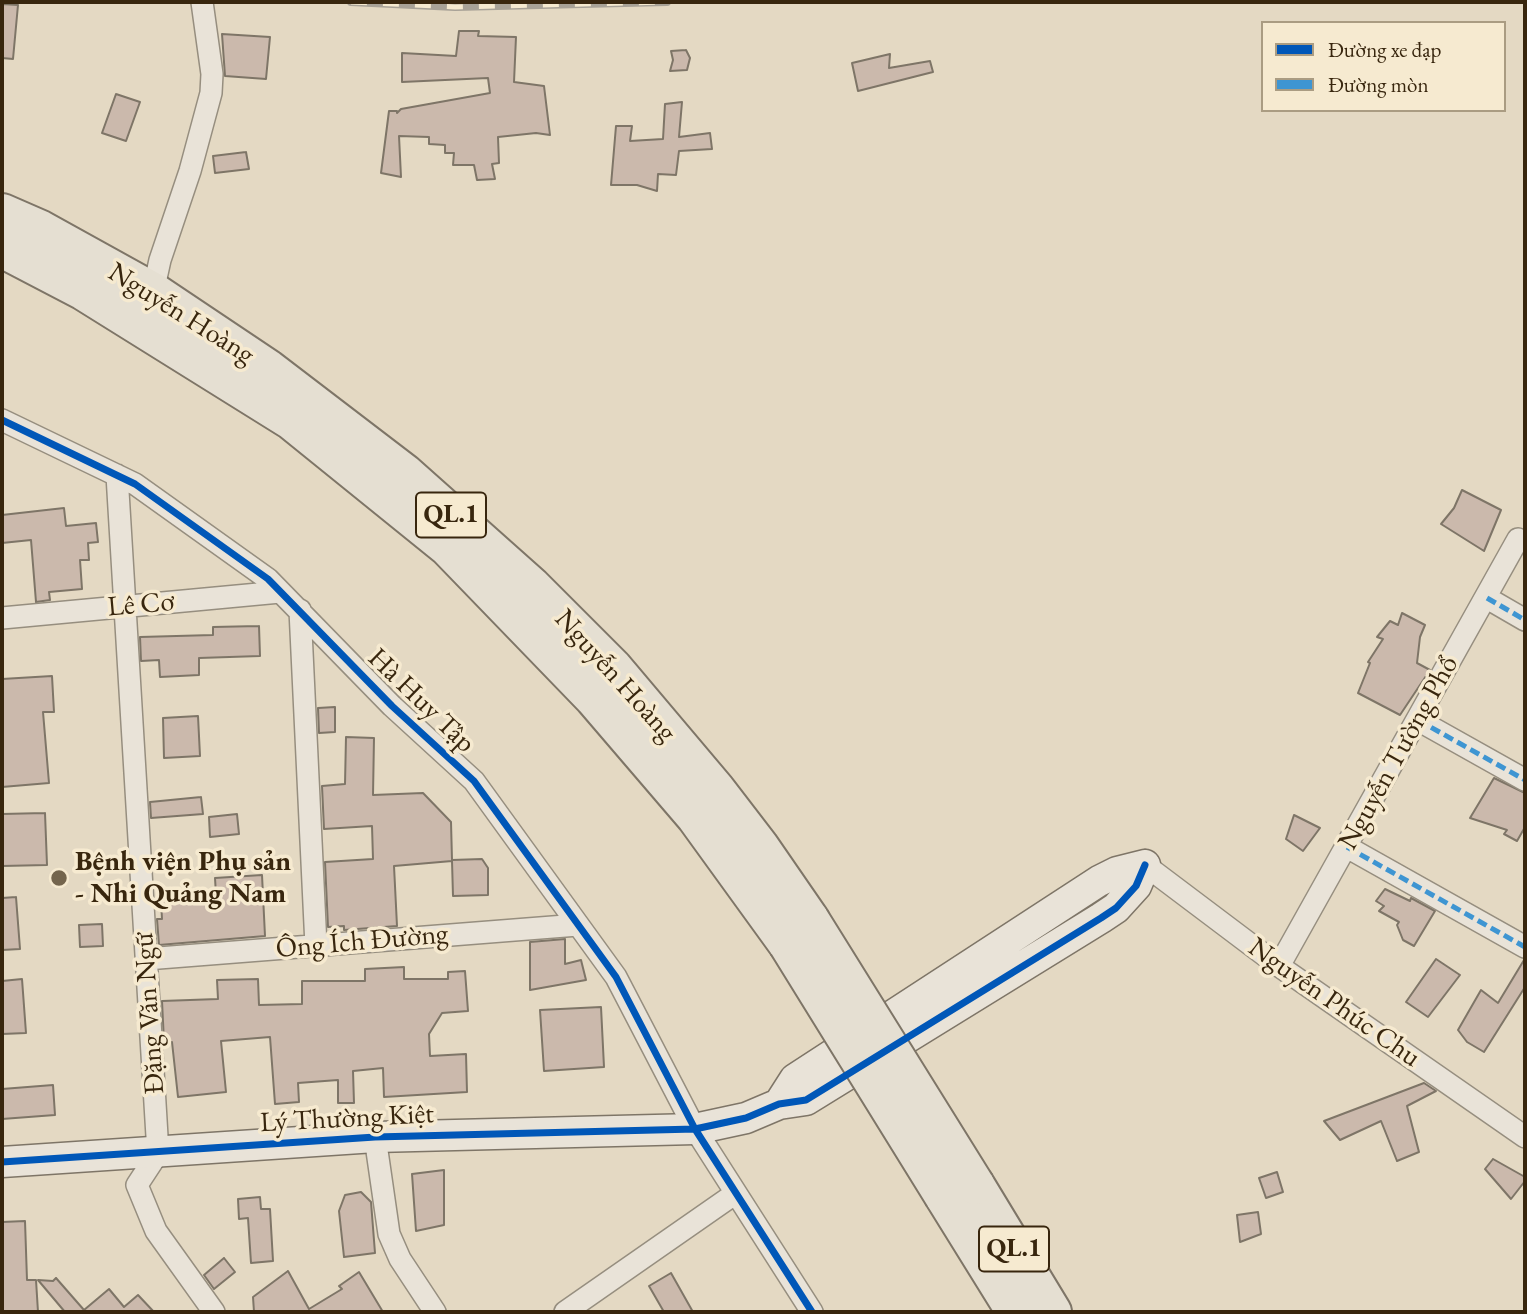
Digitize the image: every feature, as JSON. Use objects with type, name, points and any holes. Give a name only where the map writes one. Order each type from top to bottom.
[{"type":"highway","name":"Nguyễn Hoàng","points":[[2,213],[41,230],[153,292],[268,369],[404,473],[532,587],[613,667],[708,780],[759,846],[799,932],[960,1190],[1052,1312]]},
{"type":"highway","name":"Nguyễn Hoàng","points":[[2,247],[84,291],[291,420],[448,547],[594,698],[799,932]]},
{"type":"highway","name":"Nguyễn Hoàng","points":[[960,1190],[1016,1312]]},
{"type":"street","points":[[153,292],[160,260],[190,171],[211,93],[212,74],[202,2]]},
{"type":"street","name":"Hà Huy Tập","points":[[2,420],[135,484],[268,579],[392,706],[474,781],[615,977],[695,1129]]},
{"type":"street","name":"Đặng Văn Ngữ","points":[[117,475],[158,1153]]},
{"type":"street","name":"Nguyễn Tường Phổ","points":[[1279,966],[1518,539]]},
{"type":"street","name":"Lê Cơ","points":[[2,618],[280,592]]},
{"type":"street","points":[[1487,598],[1525,620]]},
{"type":"street","points":[[300,610],[316,946]]},
{"type":"street","points":[[1418,720],[1525,780]]},
{"type":"street","points":[[1347,847],[1525,947]]},
{"type":"street","name":"Nguyễn Phúc Chu","points":[[1145,865],[1279,966],[1525,1137]]},
{"type":"street","name":"Lý Thường Kiệt","points":[[2,1162],[375,1136],[695,1129],[746,1118],[779,1104],[795,1079],[959,989],[1099,881],[1117,872],[1145,865]]},
{"type":"street","name":"Ông Ích Đường","points":[[146,959],[578,925]]},
{"type":"street","points":[[695,1129],[812,1312]]},
{"type":"street","points":[[375,1136],[389,1234],[400,1259],[435,1312]]},
{"type":"street","points":[[158,1153],[137,1185],[156,1231],[214,1312]]},
{"type":"street","points":[[565,1312],[736,1193]]},
{"type":"building","points":[[2,4],[18,5],[13,59],[2,58]]},
{"type":"building","points":[[459,31],[479,31],[478,36],[516,37],[514,82],[544,86],[550,135],[536,133],[498,137],[499,163],[492,164],[495,179],[477,180],[474,165],[453,165],[454,153],[445,153],[445,145],[429,144],[429,137],[399,136],[401,177],[381,173],[389,111],[397,113],[401,109],[490,93],[488,78],[402,82],[402,53],[456,56]]},
{"type":"building","points":[[222,34],[270,37],[266,79],[225,76]]},
{"type":"building","points":[[686,50],[690,58],[687,70],[670,71],[673,60],[671,51]]},
{"type":"building","points":[[890,54],[889,68],[930,61],[933,72],[858,91],[852,63]]},
{"type":"building","points":[[116,94],[140,102],[126,141],[102,133]]},
{"type":"building","points":[[682,102],[679,137],[710,133],[712,149],[679,151],[676,175],[658,174],[657,191],[637,185],[611,185],[616,126],[632,126],[630,141],[663,139],[665,104]]},
{"type":"building","points":[[246,152],[249,169],[215,173],[213,156]]},
{"type":"building","points":[[1462,490],[1501,510],[1484,551],[1441,524],[1454,508]]},
{"type":"building","points":[[64,508],[66,526],[96,523],[98,542],[88,543],[89,560],[80,560],[82,589],[49,592],[50,600],[36,602],[31,540],[2,543],[2,515]]},
{"type":"building","points":[[1402,613],[1425,625],[1420,637],[1417,663],[1430,670],[1400,715],[1358,693],[1370,663],[1368,662],[1383,639],[1377,637],[1390,621],[1398,625]]},
{"type":"building","points":[[259,626],[260,656],[199,658],[199,675],[160,677],[159,660],[141,661],[140,637],[213,635],[213,627]]},
{"type":"building","points":[[52,676],[54,712],[43,712],[49,783],[2,787],[2,679]]},
{"type":"building","points":[[335,707],[335,732],[319,733],[318,708]]},
{"type":"building","points":[[198,716],[200,756],[164,758],[163,718]]},
{"type":"building","points":[[346,737],[374,738],[373,795],[423,793],[451,822],[452,860],[482,859],[488,868],[488,895],[453,896],[452,861],[394,866],[397,926],[344,930],[344,926],[328,927],[325,862],[373,859],[372,826],[324,829],[322,786],[345,784]]},
{"type":"building","points":[[1494,778],[1525,793],[1525,827],[1517,841],[1504,834],[1507,830],[1470,818]]},
{"type":"building","points":[[201,797],[203,814],[151,818],[150,802]]},
{"type":"building","points":[[45,813],[47,865],[2,866],[2,814]]},
{"type":"building","points":[[237,814],[239,834],[210,837],[209,817]]},
{"type":"building","points":[[1294,815],[1320,828],[1303,851],[1286,839]]},
{"type":"building","points":[[262,875],[265,936],[159,945],[157,919],[162,919],[161,901],[216,895],[215,878]]},
{"type":"building","points":[[1385,889],[1410,901],[1411,898],[1435,911],[1414,946],[1403,940],[1397,925],[1399,922],[1379,911],[1384,906],[1376,901]]},
{"type":"building","points":[[16,897],[20,949],[2,950],[2,898]]},
{"type":"building","points":[[102,924],[103,946],[80,947],[79,925]]},
{"type":"building","points":[[565,939],[565,964],[581,960],[586,980],[530,990],[530,942]]},
{"type":"building","points":[[1436,959],[1460,975],[1428,1017],[1406,1002]]},
{"type":"building","points":[[1524,960],[1525,987],[1484,1052],[1467,1042],[1458,1030],[1481,990],[1498,1003]]},
{"type":"building","points":[[404,967],[404,979],[448,979],[448,972],[465,971],[468,1011],[442,1013],[429,1034],[430,1056],[466,1054],[467,1092],[384,1097],[383,1068],[353,1071],[354,1103],[338,1103],[338,1080],[298,1083],[299,1102],[275,1104],[270,1037],[221,1041],[226,1092],[178,1097],[172,1042],[164,1042],[162,1001],[218,999],[217,980],[258,979],[259,1005],[302,1004],[302,981],[365,981],[365,969]]},
{"type":"building","points":[[22,979],[26,1033],[2,1034],[2,981]]},
{"type":"building","points":[[601,1007],[604,1067],[544,1071],[540,1010]]},
{"type":"building","points":[[1424,1083],[1436,1091],[1407,1106],[1419,1152],[1397,1161],[1381,1121],[1340,1140],[1324,1121]]},
{"type":"building","points":[[53,1085],[55,1115],[2,1119],[2,1089]]},
{"type":"building","points":[[1493,1159],[1525,1177],[1525,1181],[1511,1199],[1485,1169]]},
{"type":"building","points":[[444,1170],[444,1225],[416,1231],[412,1174]]},
{"type":"building","points":[[1277,1172],[1283,1192],[1266,1198],[1259,1178]]},
{"type":"building","points":[[361,1192],[371,1202],[375,1253],[344,1257],[339,1211],[345,1195]]},
{"type":"building","points":[[260,1197],[261,1209],[270,1209],[273,1261],[251,1263],[248,1218],[239,1219],[238,1199]]},
{"type":"building","points":[[1258,1212],[1261,1234],[1240,1242],[1237,1215]]},
{"type":"building","points":[[25,1221],[27,1280],[36,1280],[38,1312],[2,1312],[2,1222]]},
{"type":"building","points":[[224,1258],[235,1272],[214,1289],[204,1275]]},
{"type":"building","points":[[288,1271],[309,1309],[342,1289],[339,1286],[359,1272],[383,1312],[254,1312],[253,1297]]},
{"type":"building","points":[[671,1273],[693,1312],[664,1312],[649,1286]]},
{"type":"building","points":[[56,1278],[84,1310],[109,1289],[124,1307],[138,1295],[154,1312],[65,1312],[38,1280],[53,1281]]},
{"type":"railway","points":[[351,2],[455,7],[667,2]]},
{"type":"marked path","points":[[1487,598],[1525,620]]},
{"type":"marked path","points":[[1418,720],[1525,780]]},
{"type":"marked path","points":[[1347,847],[1525,947]]},
{"type":"cycle path","points":[[2,420],[135,484],[268,579],[392,706],[474,781],[616,977],[695,1129],[812,1312]]},
{"type":"cycle path","points":[[2,1162],[375,1137],[695,1129],[746,1118],[779,1104],[806,1100],[1101,918],[1116,908],[1136,886],[1145,865]]},
{"type":"place","name":"Bệnh viện Phụ sản - Nhi Quảng Nam","points":[[59,878]]}]
